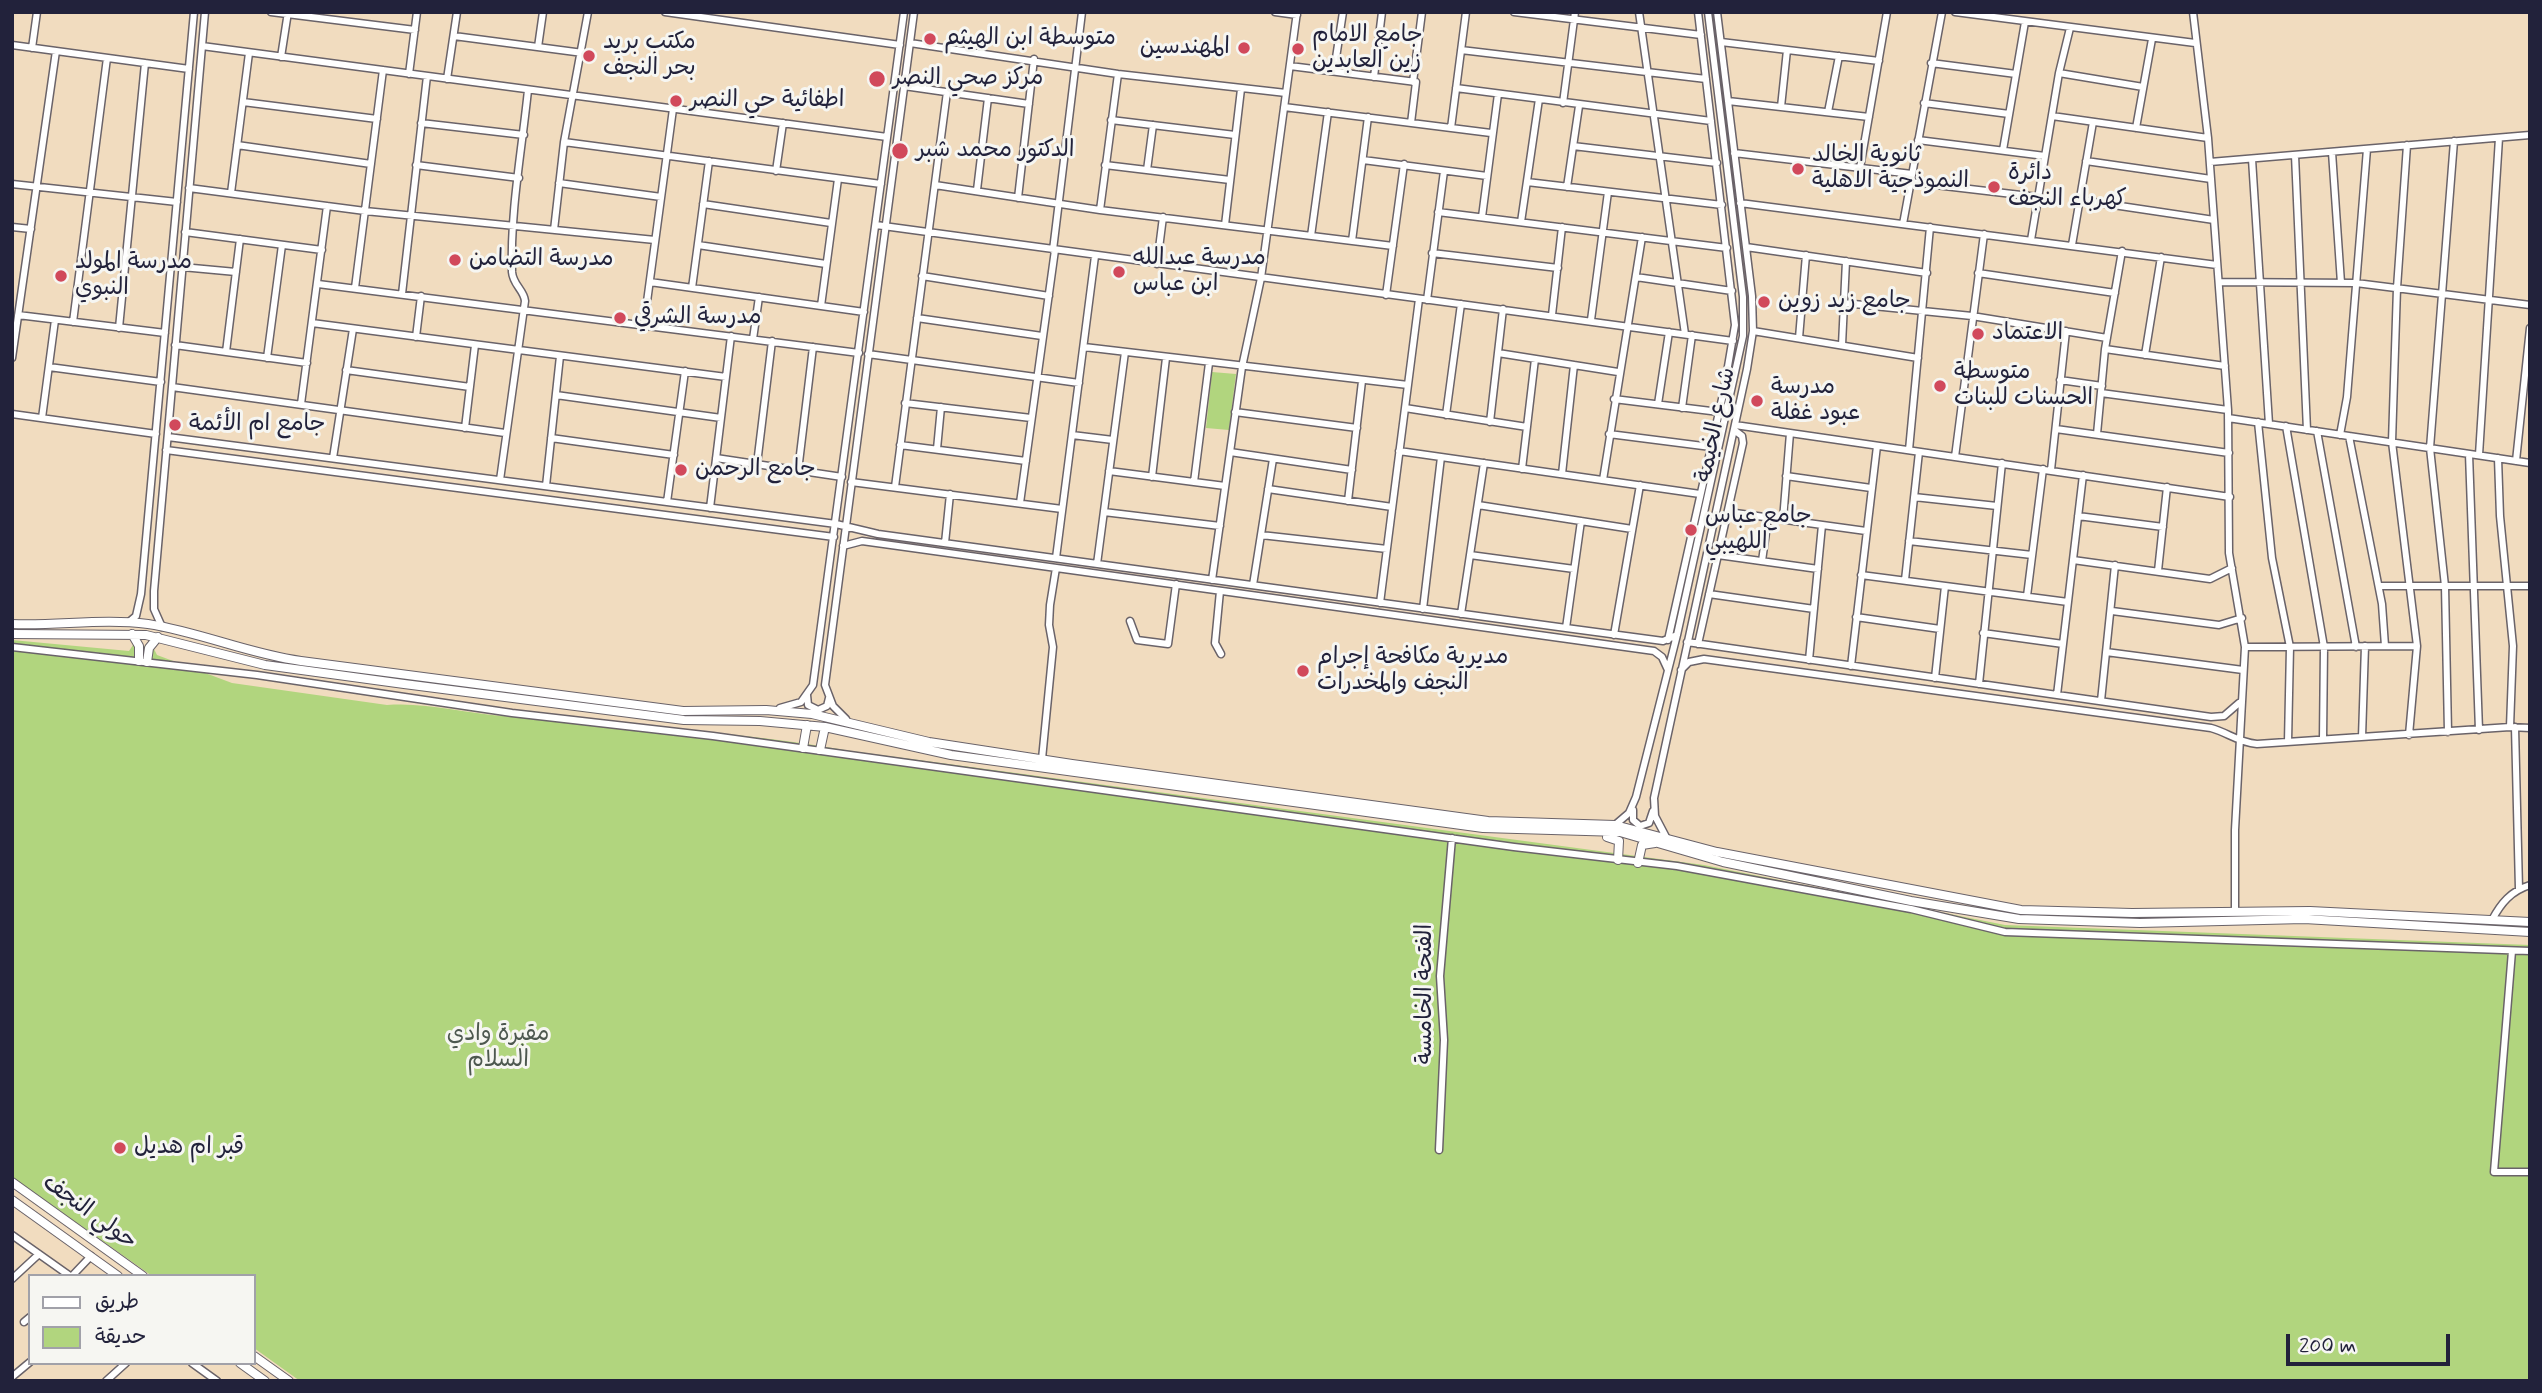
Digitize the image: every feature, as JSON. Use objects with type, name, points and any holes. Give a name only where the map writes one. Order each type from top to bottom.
[{"type":"main road","points":[[12,624],[129,622],[162,627],[243,649],[341,666],[738,720],[825,727],[896,744],[1042,759],[1488,821],[1615,825],[1744,862],[1911,901],[2019,919],[2140,923],[2340,916]]},
{"type":"main road","points":[[56,624],[53,628],[57,634]]},
{"type":"main road","points":[[36,625],[36,635]]},
{"type":"main road","points":[[12,634],[132,634],[158,637],[240,659],[404,684],[684,720],[736,711],[766,710],[846,719],[900,734],[920,745],[1483,828],[1620,832],[1665,840]]},
{"type":"main road","points":[[132,634],[143,661]]},
{"type":"main road","points":[[143,661],[158,637]]},
{"type":"main road","points":[[220,654],[224,651],[223,644]]},
{"type":"main road","points":[[240,659],[239,652],[243,649]]},
{"type":"main road","points":[[736,711],[734,718],[738,720]]},
{"type":"main road","points":[[803,748],[807,725]]},
{"type":"main road","points":[[820,751],[825,727]]},
{"type":"main road","points":[[896,744],[901,742],[900,734]]},
{"type":"main road","points":[[1591,832],[1618,839],[1618,860]]},
{"type":"main road","points":[[1638,863],[1644,844],[1665,840]]},
{"type":"main road","points":[[1757,865],[2021,910],[2235,911],[2530,922]]},
{"type":"main road","points":[[2360,917],[2530,932]]},
{"type":"main road","name":"حولي النجف","points":[[12,1182],[140,1274]]},
{"type":"main road","name":"حولي النجف","points":[[12,1200],[115,1274]]},
{"type":"main road","points":[[256,1357],[289,1381]]},
{"type":"main road","points":[[243,1365],[265,1381]]},
{"type":"street","points":[[32,48],[37,12]]},
{"type":"street","points":[[194,12],[138,611],[139,618],[147,622],[153,619],[155,612],[154,591],[205,12]]},
{"type":"street","points":[[271,12],[415,30]]},
{"type":"street","points":[[409,74],[417,12]]},
{"type":"street","points":[[447,79],[457,12]]},
{"type":"street","points":[[538,47],[543,12]]},
{"type":"street","points":[[554,230],[564,142],[583,53],[588,12]]},
{"type":"street","points":[[665,12],[900,45]]},
{"type":"street","points":[[766,710],[794,706],[807,695],[813,685],[904,12]]},
{"type":"street","points":[[846,719],[829,698],[825,685],[914,12]]},
{"type":"street","points":[[1020,503],[1049,296],[1082,12]]},
{"type":"street","points":[[1212,580],[1242,368],[1261,278],[1297,14],[1275,12]]},
{"type":"street","points":[[1334,71],[1343,12]]},
{"type":"street","points":[[1374,77],[1382,12]]},
{"type":"street","points":[[1413,82],[1422,12]]},
{"type":"street","points":[[1451,128],[1466,12]]},
{"type":"street","points":[[1514,12],[1575,16],[1641,29],[1700,35]]},
{"type":"street","points":[[1639,12],[1688,335],[1682,408]]},
{"type":"street","points":[[843,546],[862,541],[1658,653],[1665,647],[1733,341],[1732,292],[1698,12]]},
{"type":"street","name":"شارع الخيمة","points":[[1632,808],[1677,635],[1744,336],[1744,307],[1708,12]]},
{"type":"street","name":"شارع الخيمة","points":[[1654,810],[1753,331],[1746,247],[1717,12]]},
{"type":"street","points":[[1860,168],[1887,12]]},
{"type":"street","points":[[1903,223],[1942,12]]},
{"type":"street","points":[[1955,12],[2195,43]]},
{"type":"street","points":[[2193,12],[2208,138],[2225,366],[2230,497],[2227,511],[2232,568],[2245,647],[2238,742],[2235,911]]},
{"type":"street","points":[[281,57],[288,13]]},
{"type":"street","points":[[1563,103],[1575,16]]},
{"type":"street","points":[[2003,150],[2025,22]]},
{"type":"street","points":[[2031,240],[2059,73],[2070,28]]},
{"type":"street","points":[[1711,35],[1716,50],[1721,45],[1879,61]]},
{"type":"street","points":[[454,36],[583,53]]},
{"type":"street","points":[[2136,128],[2152,39]]},
{"type":"street","points":[[910,43],[1034,59],[1118,74],[1286,93]]},
{"type":"street","points":[[12,46],[189,69]]},
{"type":"street","points":[[202,46],[887,137]]},
{"type":"street","points":[[1461,50],[1706,79]]},
{"type":"street","points":[[1781,107],[1787,50]]},
{"type":"street","points":[[12,358],[56,51]]},
{"type":"street","points":[[231,194],[249,52]]},
{"type":"street","points":[[1828,112],[1839,56]]},
{"type":"street","points":[[73,322],[107,58]]},
{"type":"street","points":[[1018,198],[1034,59]]},
{"type":"street","points":[[119,328],[145,63]]},
{"type":"street","points":[[1931,63],[2016,74]]},
{"type":"street","points":[[1290,66],[1416,82],[1411,123]]},
{"type":"street","points":[[355,288],[383,70]]},
{"type":"street","points":[[1716,75],[1718,71],[1722,73],[1727,90]]},
{"type":"street","points":[[2059,73],[2143,87]]},
{"type":"street","points":[[1100,210],[1118,74]]},
{"type":"street","points":[[402,294],[427,76]]},
{"type":"street","points":[[904,86],[1029,104]]},
{"type":"street","points":[[1456,88],[1711,121]]},
{"type":"street","points":[[1225,225],[1241,89]]},
{"type":"street","points":[[500,480],[523,311],[524,295],[513,278],[515,226],[528,90]]},
{"type":"street","points":[[895,487],[947,92]]},
{"type":"street","points":[[1482,217],[1497,94]]},
{"type":"street","points":[[976,190],[988,98]]},
{"type":"street","points":[[1521,222],[1539,100]]},
{"type":"street","points":[[1728,101],[1869,117]]},
{"type":"street","points":[[243,102],[377,119]]},
{"type":"street","points":[[1924,103],[2009,114]]},
{"type":"street","points":[[1567,187],[1580,106]]},
{"type":"street","points":[[1284,107],[1492,132]]},
{"type":"street","points":[[644,324],[673,109]]},
{"type":"street","points":[[1311,236],[1328,112]]},
{"type":"street","points":[[2052,116],[2208,138]]},
{"type":"street","points":[[1352,241],[1368,117]]},
{"type":"street","points":[[1111,120],[1235,135]]},
{"type":"street","points":[[2072,245],[2093,122]]},
{"type":"street","points":[[421,123],[524,135]]},
{"type":"street","points":[[776,171],[783,123]]},
{"type":"street","points":[[1147,170],[1153,125]]},
{"type":"street","points":[[2210,162],[2530,135]]},
{"type":"street","points":[[2479,456],[2498,138]]},
{"type":"street","points":[[1918,140],[2045,156]]},
{"type":"street","points":[[2448,732],[2445,586],[2430,448],[2454,141]]},
{"type":"street","points":[[564,142],[881,184]]},
{"type":"street","points":[[237,145],[371,164]]},
{"type":"street","points":[[2407,145],[2397,288],[2392,442],[2417,646],[2410,734]]},
{"type":"street","points":[[1573,146],[1717,163]]},
{"type":"street","points":[[2340,435],[2347,397],[2367,149]]},
{"type":"street","points":[[2332,152],[2341,283]]},
{"type":"street","points":[[1734,153],[1860,168],[2038,197]]},
{"type":"street","points":[[2295,155],[2307,430]]},
{"type":"street","points":[[2252,159],[2269,424]]},
{"type":"street","points":[[1363,160],[1487,176]]},
{"type":"street","points":[[692,288],[709,161]]},
{"type":"street","points":[[2086,161],[2211,179]]},
{"type":"street","points":[[1387,295],[1404,164]]},
{"type":"street","points":[[416,165],[519,178]]},
{"type":"street","points":[[1105,165],[1230,180]]},
{"type":"street","points":[[1427,300],[1444,171]]},
{"type":"street","points":[[821,306],[838,179]]},
{"type":"street","points":[[1527,182],[1722,205]]},
{"type":"street","points":[[559,183],[661,197]]},
{"type":"street","points":[[12,184],[177,202]]},
{"type":"street","points":[[934,185],[1100,210],[1393,246]]},
{"type":"street","points":[[189,188],[365,211],[655,240]]},
{"type":"street","points":[[1591,320],[1608,192]]},
{"type":"street","points":[[2080,200],[2214,220]]},
{"type":"street","points":[[1740,203],[2217,265]]},
{"type":"street","points":[[704,204],[831,223]]},
{"type":"street","points":[[301,404],[327,206]]},
{"type":"street","points":[[877,211],[882,214],[887,212]]},
{"type":"street","points":[[1438,212],[1727,248]]},
{"type":"street","points":[[1157,264],[1163,217]]},
{"type":"street","points":[[876,225],[1733,341]]},
{"type":"street","points":[[12,227],[31,229]]},
{"type":"street","points":[[1552,315],[1562,227]]},
{"type":"street","points":[[1909,450],[1930,227]]},
{"type":"street","points":[[186,232],[322,250]]},
{"type":"street","points":[[874,234],[880,232],[884,236]]},
{"type":"street","points":[[1955,457],[1984,234]]},
{"type":"street","points":[[1603,480],[1618,372],[1629,326],[1642,237]]},
{"type":"street","points":[[226,352],[240,239]]},
{"type":"street","points":[[267,358],[282,245]]},
{"type":"street","points":[[698,245],[826,264]]},
{"type":"street","points":[[1746,247],[1927,272]]},
{"type":"street","points":[[2098,434],[2105,349],[2122,251]]},
{"type":"street","points":[[1432,253],[1558,268]]},
{"type":"street","points":[[1799,338],[1806,255]]},
{"type":"street","points":[[172,256],[179,260],[183,257]]},
{"type":"street","points":[[1056,558],[1095,256]]},
{"type":"street","points":[[2146,355],[2161,257]]},
{"type":"street","points":[[1842,345],[1846,261]]},
{"type":"street","points":[[182,267],[236,272]]},
{"type":"street","points":[[1978,273],[2115,293]]},
{"type":"street","points":[[922,276],[1049,296]]},
{"type":"street","points":[[1636,277],[1732,292]]},
{"type":"street","points":[[170,285],[174,282],[181,286]]},
{"type":"street","points":[[650,282],[864,312]]},
{"type":"street","points":[[2218,282],[2356,283],[2530,305]]},
{"type":"street","points":[[318,284],[859,353]]},
{"type":"street","points":[[416,337],[421,296]]},
{"type":"street","points":[[754,339],[759,297]]},
{"type":"street","points":[[1380,603],[1419,299]]},
{"type":"street","points":[[1844,303],[1972,316],[2107,338]]},
{"type":"street","points":[[1446,415],[1461,304]]},
{"type":"street","points":[[1490,422],[1503,309]]},
{"type":"street","points":[[18,315],[165,333]]},
{"type":"street","points":[[917,318],[1042,336]]},
{"type":"street","points":[[42,418],[55,320]]},
{"type":"street","points":[[312,323],[726,377]]},
{"type":"street","points":[[2516,461],[2530,328]]},
{"type":"street","points":[[333,458],[353,329]]},
{"type":"street","points":[[1753,331],[1918,358]]},
{"type":"street","points":[[2027,596],[2056,429],[2066,331]]},
{"type":"street","points":[[1658,404],[1669,332]]},
{"type":"street","points":[[710,508],[731,336]]},
{"type":"street","points":[[757,464],[772,341]]},
{"type":"street","points":[[175,345],[307,363]]},
{"type":"street","points":[[465,428],[475,345]]},
{"type":"street","points":[[798,471],[813,347]]},
{"type":"street","points":[[1084,347],[1242,368],[1408,385]]},
{"type":"street","points":[[2105,349],[2225,366]]},
{"type":"street","points":[[1097,564],[1125,352]]},
{"type":"street","points":[[1498,353],[1618,372]]},
{"type":"street","points":[[868,354],[1079,383]]},
{"type":"street","points":[[546,486],[560,356]]},
{"type":"street","points":[[1152,477],[1166,358]]},
{"type":"street","points":[[1522,469],[1535,359]]},
{"type":"street","points":[[1194,482],[1209,363]]},
{"type":"street","points":[[1562,474],[1574,365]]},
{"type":"street","points":[[49,367],[161,383]]},
{"type":"street","points":[[346,370],[470,387]]},
{"type":"street","points":[[667,502],[685,372]]},
{"type":"street","points":[[2060,380],[2269,424],[2530,463]]},
{"type":"street","points":[[1348,501],[1362,381]]},
{"type":"street","points":[[172,387],[505,433]]},
{"type":"street","points":[[1724,390],[1732,392]]},
{"type":"street","points":[[556,396],[721,418]]},
{"type":"street","points":[[1614,399],[1719,412]]},
{"type":"street","points":[[905,403],[1031,418]]},
{"type":"street","points":[[937,449],[941,407]]},
{"type":"street","points":[[1405,408],[1527,427]]},
{"type":"street","points":[[1236,412],[1357,428]]},
{"type":"street","points":[[12,414],[156,434]]},
{"type":"street","points":[[2258,422],[2272,558],[2290,647],[2288,743]]},
{"type":"street","points":[[2286,426],[2325,647],[2323,739]]},
{"type":"street","points":[[1735,427],[2230,497]]},
{"type":"street","points":[[1698,644],[1744,440],[1735,427]]},
{"type":"street","points":[[2056,429],[2229,453]]},
{"type":"street","points":[[2317,431],[2356,647]]},
{"type":"street","points":[[1783,520],[1790,433]]},
{"type":"street","points":[[1609,434],[1711,447]]},
{"type":"street","points":[[1072,435],[1113,440]]},
{"type":"street","points":[[2349,436],[2378,586],[2385,646]]},
{"type":"street","points":[[168,437],[836,524],[945,543],[1615,635],[1665,640],[1677,635]]},
{"type":"street","points":[[551,438],[674,455]]},
{"type":"street","points":[[1722,439],[1725,447],[1730,446]]},
{"type":"street","points":[[847,443],[856,444]]},
{"type":"street","points":[[900,444],[1026,461]]},
{"type":"street","points":[[234,459],[236,446]]},
{"type":"street","points":[[1852,666],[1877,446]]},
{"type":"street","points":[[166,450],[834,537]]},
{"type":"street","points":[[1399,451],[1700,494]]},
{"type":"street","points":[[1230,452],[1352,470]]},
{"type":"street","points":[[1905,580],[1919,452]]},
{"type":"street","points":[[2469,454],[2479,730]]},
{"type":"street","points":[[1423,609],[1441,457]]},
{"type":"street","points":[[716,458],[842,477]]},
{"type":"street","points":[[2498,458],[2513,646],[2512,727],[2519,889]]},
{"type":"street","points":[[1253,585],[1273,459]]},
{"type":"street","points":[[1461,614],[1484,463]]},
{"type":"street","points":[[1975,696],[1971,689],[1977,684],[2002,463]]},
{"type":"street","points":[[1109,471],[1225,486]]},
{"type":"street","points":[[2057,695],[2083,475]]},
{"type":"street","points":[[1786,476],[1871,488]]},
{"type":"street","points":[[1711,484],[1718,480],[1722,484]]},
{"type":"street","points":[[851,482],[1062,509]]},
{"type":"street","points":[[531,498],[533,484]]},
{"type":"street","points":[[1615,635],[1640,485]]},
{"type":"street","points":[[553,501],[555,487]]},
{"type":"street","points":[[2158,571],[2168,487]]},
{"type":"street","points":[[1268,489],[1392,507]]},
{"type":"street","points":[[945,543],[950,494]]},
{"type":"street","points":[[1914,497],[1997,506]]},
{"type":"street","points":[[1478,505],[1632,529]]},
{"type":"street","points":[[1104,512],[1220,526]]},
{"type":"street","points":[[1728,512],[1866,531]]},
{"type":"street","points":[[2078,516],[2163,527]]},
{"type":"street","points":[[1762,561],[1768,518]]},
{"type":"street","points":[[1566,628],[1581,521]]},
{"type":"street","points":[[1808,660],[1822,525]]},
{"type":"street","points":[[1261,535],[1387,549]]},
{"type":"street","points":[[1909,541],[2032,555]]},
{"type":"street","points":[[1709,545],[1720,547]]},
{"type":"street","points":[[1470,555],[1574,569]]},
{"type":"street","points":[[1718,555],[1818,569]]},
{"type":"street","points":[[2073,560],[2210,579],[2232,568]]},
{"type":"street","points":[[2102,701],[2115,565]]},
{"type":"street","points":[[1042,759],[1053,647],[1049,625],[1050,605],[1056,568]]},
{"type":"street","points":[[1861,575],[2068,602]]},
{"type":"street","points":[[1130,621],[1137,640],[1168,644],[1176,584]]},
{"type":"street","points":[[1240,593],[1242,584]]},
{"type":"street","points":[[1935,678],[1945,586]]},
{"type":"street","points":[[2378,586],[2530,586]]},
{"type":"street","points":[[1269,597],[1267,592],[1270,588]]},
{"type":"street","points":[[1220,591],[1215,643],[1221,654]]},
{"type":"street","points":[[1709,594],[1814,609]]},
{"type":"street","points":[[129,622],[138,611]]},
{"type":"street","points":[[2112,611],[2219,625],[2242,618]]},
{"type":"street","points":[[155,612],[162,627]]},
{"type":"street","points":[[1856,617],[1940,629]]},
{"type":"street","points":[[1983,634],[2063,644]]},
{"type":"street","points":[[1687,642],[2211,717],[2224,716],[2241,702]]},
{"type":"street","points":[[1713,660],[1715,646]]},
{"type":"street","points":[[2362,737],[2365,646]]},
{"type":"street","points":[[2245,647],[2417,646]]},
{"type":"street","points":[[12,647],[143,661],[512,713],[803,748],[1452,838],[1677,866],[1911,909],[2006,932],[2530,951]]},
{"type":"street","points":[[2106,652],[2243,670]]},
{"type":"street","points":[[1658,653],[1668,670]]},
{"type":"street","points":[[1681,670],[1696,659],[1713,660],[2210,729],[2226,733],[2238,742],[2288,743],[2512,727],[2530,728]]},
{"type":"street","points":[[1941,691],[1947,686],[1944,679]]},
{"type":"street","points":[[807,695],[808,705],[818,710],[825,708],[829,698]]},
{"type":"street","points":[[2210,729],[2215,722],[2211,717]]},
{"type":"street","points":[[1632,808],[1633,820],[1640,826],[1649,822],[1654,810]]},
{"type":"street","points":[[1615,825],[1632,808]]},
{"type":"street","points":[[1654,810],[1665,840]]},
{"type":"street","name":"الفتحة الخامسة","points":[[1439,1150],[1444,1040],[1440,976],[1452,838]]},
{"type":"street","points":[[2492,920],[2501,904],[2519,889],[2530,885]]},
{"type":"street","points":[[2512,951],[2494,1172],[2530,1172]]},
{"type":"street","points":[[12,1235],[68,1274]]},
{"type":"street","points":[[12,1279],[39,1254]]},
{"type":"street","points":[[73,1274],[91,1256]]},
{"type":"street","points":[[12,1377],[28,1364]]},
{"type":"street","points":[[106,1381],[124,1365]]},
{"type":"street","points":[[194,1365],[207,1378],[217,1381]]},
{"type":"green space","points":[[1212,372],[1236,374],[1229,430],[1206,428]]},
{"type":"green space","name":"مقبرة وادي السلام","points":[[12,640],[129,651],[133,645],[153,647],[157,655],[232,683],[387,705],[416,705],[502,716],[764,738],[1704,865],[2005,925],[2530,945],[2530,1381],[300,1381],[256,1349],[256,1274],[149,1274],[12,1177]]},
{"type":"place","name":"متوسطة ابن الهيثم","points":[[930,39]]},
{"type":"place","name":"المهندسين","points":[[1244,48]]},
{"type":"place","name":"جامع الامام زين العابدين","points":[[1298,49]]},
{"type":"place","name":"مكتب بريد بحر النجف","points":[[589,56]]},
{"type":"place","name":"مركز صحي النصر","points":[[877,79]]},
{"type":"place","name":"اطفائية حي النصر","points":[[676,101]]},
{"type":"place","name":"الدكتور محمد شبر","points":[[900,151]]},
{"type":"place","name":"ثانوية الخالد النموذجية الاهلية","points":[[1798,169]]},
{"type":"place","name":"دائرة كهرباء النجف","points":[[1994,187]]},
{"type":"place","name":"مدرسة التضامن","points":[[455,260]]},
{"type":"place","name":"مدرسة عبدالله ابن عباس","points":[[1119,272]]},
{"type":"place","name":"مدرسة المولد النبوي","points":[[61,276]]},
{"type":"place","name":"جامع زيد زوين","points":[[1764,302]]},
{"type":"place","name":"مدرسة الشرقي","points":[[620,318]]},
{"type":"place","name":"الاعتماد","points":[[1978,334]]},
{"type":"place","name":"متوسطة الحسنات للبنات","points":[[1940,386]]},
{"type":"place","name":"مدرسة عبود غفلة","points":[[1757,401]]},
{"type":"place","name":"جامع ام الأئمة","points":[[175,425]]},
{"type":"place","name":"جامع الرحمن","points":[[681,470]]},
{"type":"place","name":"جامع عباس اللهيبي","points":[[1691,530]]},
{"type":"place","name":"مديرية مكافحة إجرام النجف والمخدرات","points":[[1303,671]]},
{"type":"place","name":"قبر ام هديل","points":[[120,1148]]}]
